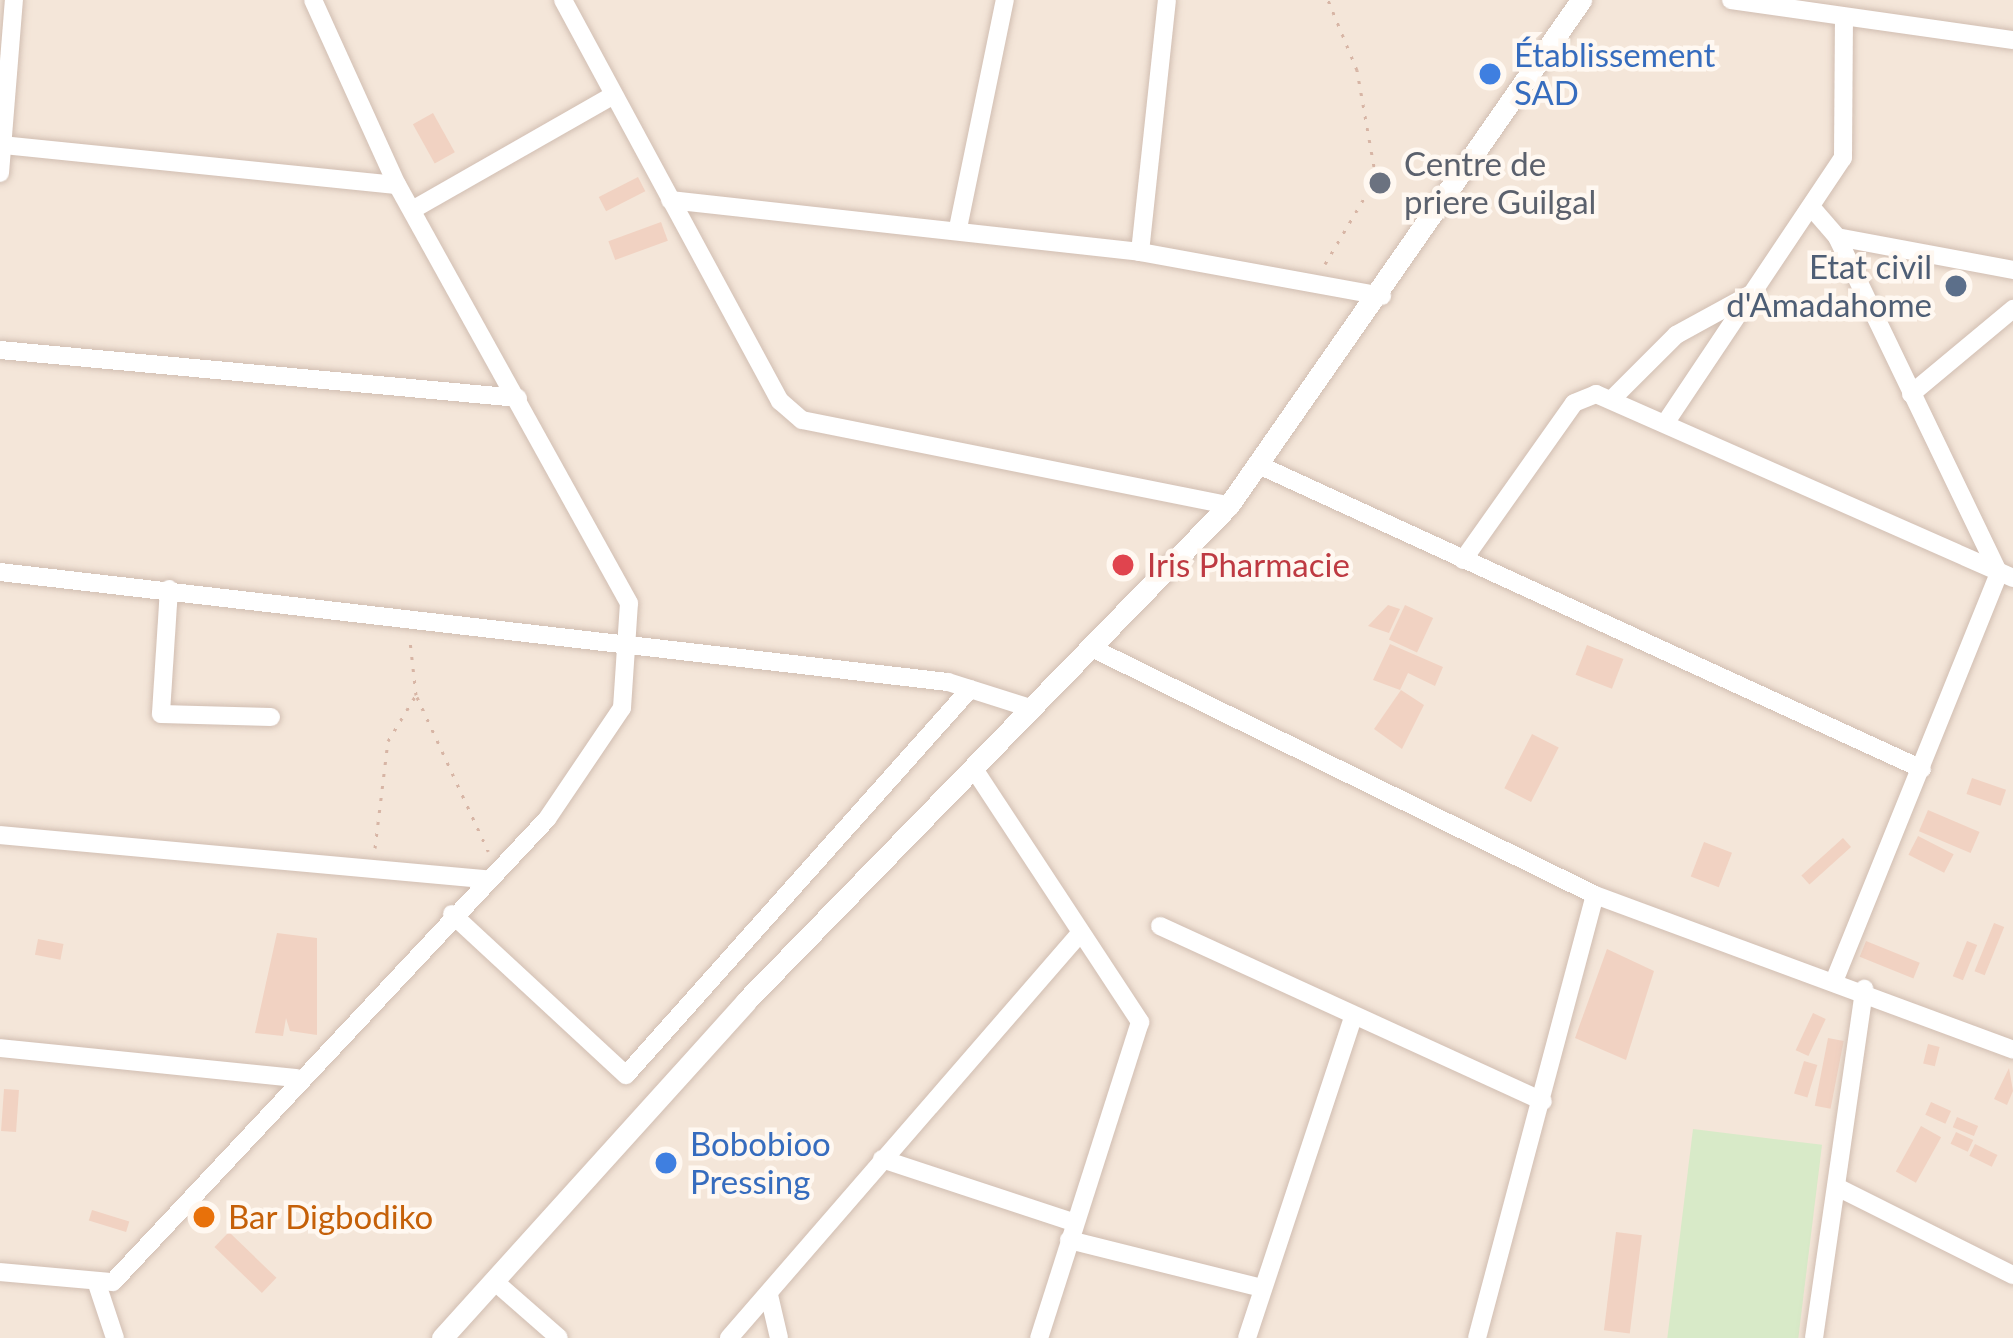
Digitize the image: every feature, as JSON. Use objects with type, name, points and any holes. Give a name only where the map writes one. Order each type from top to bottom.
[{"type":"street","points":[[0,173],[6,21],[14,0]]},
{"type":"street","points":[[98,1287],[493,875],[605,746],[634,643],[629,603],[397,184],[314,0]]},
{"type":"street","points":[[562,0],[781,401],[802,420],[1229,505]]},
{"type":"street","points":[[958,228],[1005,0]]},
{"type":"street","points":[[1141,252],[1167,0]]},
{"type":"street","points":[[442,1338],[974,769],[1229,505],[1382,296],[1581,0]]},
{"type":"street","points":[[1731,0],[2013,40]]},
{"type":"street","points":[[1668,419],[1812,208],[1846,140],[1844,19]]},
{"type":"street","points":[[412,210],[612,96]]},
{"type":"street","points":[[3,145],[397,184]]},
{"type":"street","points":[[670,200],[958,228],[1141,252],[1316,279],[1382,296]]},
{"type":"street","points":[[1812,208],[1837,237],[1911,394],[2006,576]]},
{"type":"street","points":[[1837,237],[2013,270]]},
{"type":"street","points":[[1614,397],[1676,334],[1754,293]]},
{"type":"street","points":[[1911,394],[2013,309]]},
{"type":"street","points":[[0,350],[518,398]]},
{"type":"street","points":[[1463,560],[1574,403],[1614,397],[2006,576]]},
{"type":"street","points":[[1262,466],[1922,769]]},
{"type":"street","points":[[0,572],[634,643],[970,688],[1033,709]]},
{"type":"street","points":[[1835,979],[2006,576]]},
{"type":"street","points":[[169,590],[161,715],[271,718]]},
{"type":"street","points":[[1094,649],[1594,896],[1864,989],[2013,1050]]},
{"type":"street","points":[[452,914],[626,1075],[970,688]]},
{"type":"street","points":[[974,769],[1081,932],[1142,1041],[1072,1232],[1040,1338]]},
{"type":"street","points":[[0,835],[373,861],[493,875]]},
{"type":"street","points":[[1477,1338],[1594,896]]},
{"type":"street","points":[[1160,926],[1352,1021],[1543,1101]]},
{"type":"street","points":[[729,1338],[1081,932]]},
{"type":"street","points":[[1814,1338],[1864,989]]},
{"type":"street","points":[[1246,1338],[1258,1287],[1352,1021]]},
{"type":"street","points":[[0,1048],[296,1078]]},
{"type":"street","points":[[882,1159],[1072,1232],[1258,1287]]},
{"type":"street","points":[[1837,1187],[2013,1275]]},
{"type":"street","points":[[0,1272],[98,1287]]},
{"type":"street","points":[[494,1282],[559,1338]]},
{"type":"street","points":[[98,1287],[115,1338]]},
{"type":"street","points":[[769,1295],[779,1338]]},
{"type":"path","points":[[1316,279],[1376,178],[1357,70],[1328,0]]},
{"type":"path","points":[[405,615],[416,695],[493,875]]},
{"type":"path","points":[[373,861],[388,741],[416,695]]},
{"type":"shaded area","points":[[0,0],[2013,0],[2013,1338],[0,1338]]},
{"type":"green space","points":[[1693,1129],[1822,1145],[1798,1338],[1667,1338]]},
{"type":"building","points":[[433,113],[455,152],[435,164],[413,124]]},
{"type":"building","points":[[638,177],[645,191],[606,211],[599,197]]},
{"type":"building","points":[[661,222],[668,241],[615,260],[608,241]]},
{"type":"building","points":[[1388,605],[1400,609],[1389,633],[1368,626]]},
{"type":"building","points":[[1405,605],[1433,618],[1417,653],[1389,639]]},
{"type":"building","points":[[1390,644],[1443,667],[1435,686],[1408,673],[1400,690],[1373,680]]},
{"type":"building","points":[[1587,645],[1623,659],[1612,689],[1576,675]]},
{"type":"building","points":[[1401,690],[1424,705],[1402,749],[1374,729]]},
{"type":"building","points":[[1532,734],[1559,748],[1531,802],[1504,788]]},
{"type":"building","points":[[1972,778],[2006,790],[2001,806],[1966,794]]},
{"type":"building","points":[[1928,810],[1980,832],[1971,853],[1919,831]]},
{"type":"building","points":[[1918,836],[1954,854],[1944,873],[1908,855]]},
{"type":"building","points":[[1843,838],[1851,847],[1809,884],[1801,875]]},
{"type":"building","points":[[1704,842],[1732,853],[1719,887],[1691,877]]},
{"type":"building","points":[[1994,923],[2004,927],[1985,975],[1975,971]]},
{"type":"building","points":[[277,933],[317,938],[317,1035],[290,1031],[286,1018],[283,1036],[255,1033]]},
{"type":"building","points":[[38,939],[64,944],[60,960],[35,955]]},
{"type":"building","points":[[1866,941],[1920,963],[1913,978],[1860,957]]},
{"type":"building","points":[[1967,941],[1977,945],[1963,980],[1953,976]]},
{"type":"building","points":[[1607,949],[1654,971],[1626,1060],[1575,1038]]},
{"type":"building","points":[[1813,1013],[1826,1019],[1808,1056],[1796,1050]]},
{"type":"building","points":[[1828,1038],[1844,1041],[1831,1109],[1815,1106]]},
{"type":"building","points":[[1928,1044],[1940,1047],[1935,1066],[1923,1063]]},
{"type":"building","points":[[1804,1061],[1817,1065],[1807,1098],[1794,1094]]},
{"type":"building","points":[[2009,1068],[2013,1091],[2007,1105],[1994,1099]]},
{"type":"building","points":[[4,1089],[19,1090],[16,1132],[1,1131]]},
{"type":"building","points":[[1931,1102],[1951,1111],[1945,1124],[1925,1115]]},
{"type":"building","points":[[1957,1117],[1978,1126],[1974,1136],[1953,1127]]},
{"type":"building","points":[[1921,1126],[1941,1137],[1916,1183],[1896,1171]]},
{"type":"building","points":[[1956,1132],[1973,1140],[1968,1152],[1951,1144]]},
{"type":"building","points":[[1975,1144],[1997,1155],[1992,1167],[1969,1156]]},
{"type":"building","points":[[92,1210],[129,1221],[126,1232],[89,1221]]},
{"type":"building","points":[[229,1232],[276,1278],[262,1293],[214,1247]]},
{"type":"building","points":[[1616,1232],[1642,1235],[1630,1333],[1604,1330]]},
{"type":"place","name":"Établissement SAD","points":[[1490,74]]},
{"type":"place","name":"Centre de priere Guilgal","points":[[1380,183]]},
{"type":"place","name":"Etat civil d'Amadahome","points":[[1956,286]]},
{"type":"place","name":"Iris Pharmacie","points":[[1123,565]]},
{"type":"place","name":"Bobobioo Pressing","points":[[666,1163]]},
{"type":"place","name":"Bar Digbodiko","points":[[204,1217]]}]
